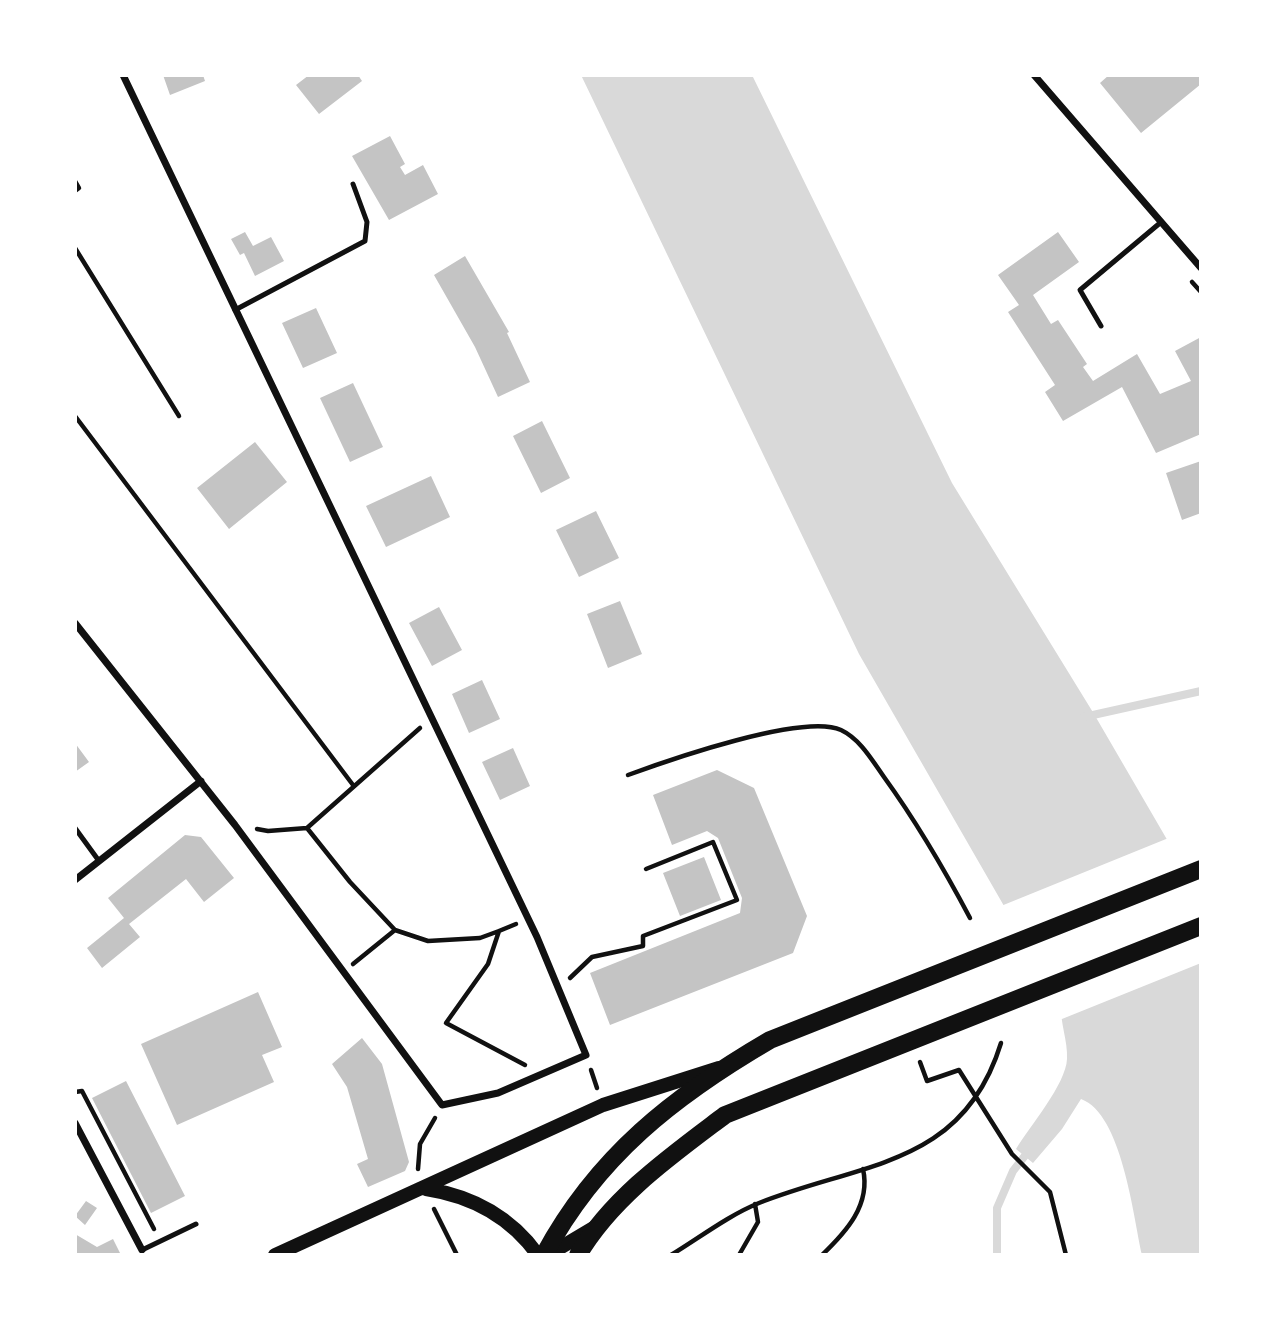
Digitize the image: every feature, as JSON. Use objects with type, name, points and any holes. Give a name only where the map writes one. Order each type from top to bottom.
[{"type":"main road","points":[[546,1255],[566,1213],[621,1150],[660,1112],[727,1065],[770,1040],[1201,869]]},
{"type":"main road","points":[[578,1255],[603,1222],[658,1166],[725,1115],[1201,926]]},
{"type":"main road","points":[[275,1255],[603,1105],[727,1065]]},
{"type":"main road","points":[[424,1189],[448,1193],[492,1211],[511,1224],[538,1255]]},
{"type":"main road","points":[[546,1255],[603,1222]]},
{"type":"street","points":[[75,623],[201,781],[442,1105],[498,1093],[586,1055],[528,918],[123,75]]},
{"type":"street","points":[[1034,75],[1201,268]]},
{"type":"street","points":[[75,880],[201,781]]},
{"type":"street","points":[[75,1122],[142,1250]]},
{"type":"lane","points":[[234,310],[365,241],[367,222],[353,184]]},
{"type":"lane","points":[[1101,326],[1080,290],[1160,223]]},
{"type":"lane","points":[[75,828],[99,861]]},
{"type":"lane","points":[[142,1250],[196,1224]]},
{"type":"path","points":[[75,181],[79,188],[75,191]]},
{"type":"path","points":[[75,248],[179,416]]},
{"type":"path","points":[[75,415],[353,785]]},
{"type":"path","points":[[268,831],[307,828],[431,719]]},
{"type":"path","points":[[628,775],[690,753],[783,731],[823,726],[839,729],[861,745],[923,832],[970,918]]},
{"type":"path","points":[[307,828],[350,882],[395,930],[428,941],[469,939],[499,931],[528,918]]},
{"type":"path","points":[[559,989],[592,957],[643,946],[643,936],[737,900],[713,842],[646,869]]},
{"type":"path","points":[[367,952],[395,930]]},
{"type":"path","points":[[499,931],[488,964],[446,1023],[541,1074]]},
{"type":"path","points":[[671,1255],[755,1205],[912,1153],[948,1131],[976,1097],[995,1062],[1001,1043]]},
{"type":"path","points":[[920,1062],[927,1081],[959,1070],[1012,1154],[1029,1168],[1050,1192],[1066,1255]]},
{"type":"path","points":[[75,1092],[82,1091],[160,1241]]},
{"type":"path","points":[[822,1255],[842,1236],[860,1209],[867,1185],[863,1169]]},
{"type":"path","points":[[738,1255],[758,1222],[755,1205]]},
{"type":"shaded area","points":[[581,75],[752,75],[952,483],[1094,714],[1201,898],[1201,1255],[1142,1255],[1130,1192],[1116,1144],[1107,1124],[1095,1108],[1081,1099],[1062,1129],[1033,1163],[1016,1149],[1054,1092],[1065,1069],[1067,1052],[1061,1005],[859,654]]},
{"type":"pier","points":[[1171,837],[1201,891],[1201,963],[1057,1021],[1058,1006],[1001,906]]},
{"type":"building","points":[[163,75],[203,75],[205,81],[170,95]]},
{"type":"building","points":[[309,75],[358,75],[362,81],[319,114],[296,85]]},
{"type":"building","points":[[1109,75],[1201,75],[1201,84],[1141,133],[1100,83]]},
{"type":"building","points":[[390,136],[405,164],[400,167],[405,175],[423,165],[438,194],[389,220],[352,156]]},
{"type":"building","points":[[245,232],[253,246],[271,237],[284,261],[255,276],[244,253],[240,255],[231,239]]},
{"type":"building","points":[[1058,232],[1079,262],[1033,295],[1051,324],[1058,320],[1087,364],[1083,367],[1093,381],[1137,354],[1160,394],[1191,381],[1175,351],[1201,337],[1201,434],[1156,453],[1122,387],[1063,421],[1045,392],[1055,385],[1008,312],[1019,305],[998,275]]},
{"type":"building","points":[[465,256],[509,332],[507,333],[530,382],[498,397],[475,347],[434,275]]},
{"type":"building","points":[[316,308],[337,353],[303,368],[282,323]]},
{"type":"building","points":[[353,383],[383,447],[350,462],[320,398]]},
{"type":"building","points":[[542,421],[570,478],[541,493],[513,436]]},
{"type":"building","points":[[255,442],[287,482],[229,529],[197,488]]},
{"type":"building","points":[[1201,461],[1201,513],[1182,520],[1166,473]]},
{"type":"building","points":[[431,476],[450,517],[386,547],[366,506]]},
{"type":"building","points":[[596,511],[619,558],[579,577],[556,530]]},
{"type":"building","points":[[620,601],[642,654],[608,668],[587,614]]},
{"type":"building","points":[[439,607],[462,650],[432,666],[409,623]]},
{"type":"building","points":[[482,680],[500,719],[469,733],[452,694]]},
{"type":"building","points":[[75,743],[89,762],[75,772]]},
{"type":"building","points":[[513,748],[530,786],[500,800],[482,762]]},
{"type":"building","points":[[717,770],[754,788],[807,916],[793,953],[610,1025],[590,973],[740,913],[742,898],[718,838],[707,831],[672,845],[653,795]]},
{"type":"building","points":[[185,835],[201,837],[234,878],[204,902],[186,879],[129,924],[140,937],[102,968],[87,948],[124,918],[108,898]]},
{"type":"building","points":[[704,857],[721,900],[680,916],[663,873]]},
{"type":"building","points":[[258,992],[282,1047],[262,1055],[274,1082],[177,1125],[141,1044]]},
{"type":"building","points":[[362,1038],[382,1064],[409,1162],[405,1171],[368,1187],[357,1164],[368,1159],[347,1087],[332,1064]]},
{"type":"building","points":[[126,1081],[185,1196],[151,1213],[92,1098]]},
{"type":"building","points":[[86,1201],[97,1208],[85,1225],[75,1216]]},
{"type":"building","points":[[75,1234],[97,1247],[113,1239],[121,1255],[75,1255]]},
{"type":"waterway","points":[[1084,717],[1201,691]]},
{"type":"waterway","points":[[997,1255],[997,1208],[1013,1171],[1031,1148]]}]
